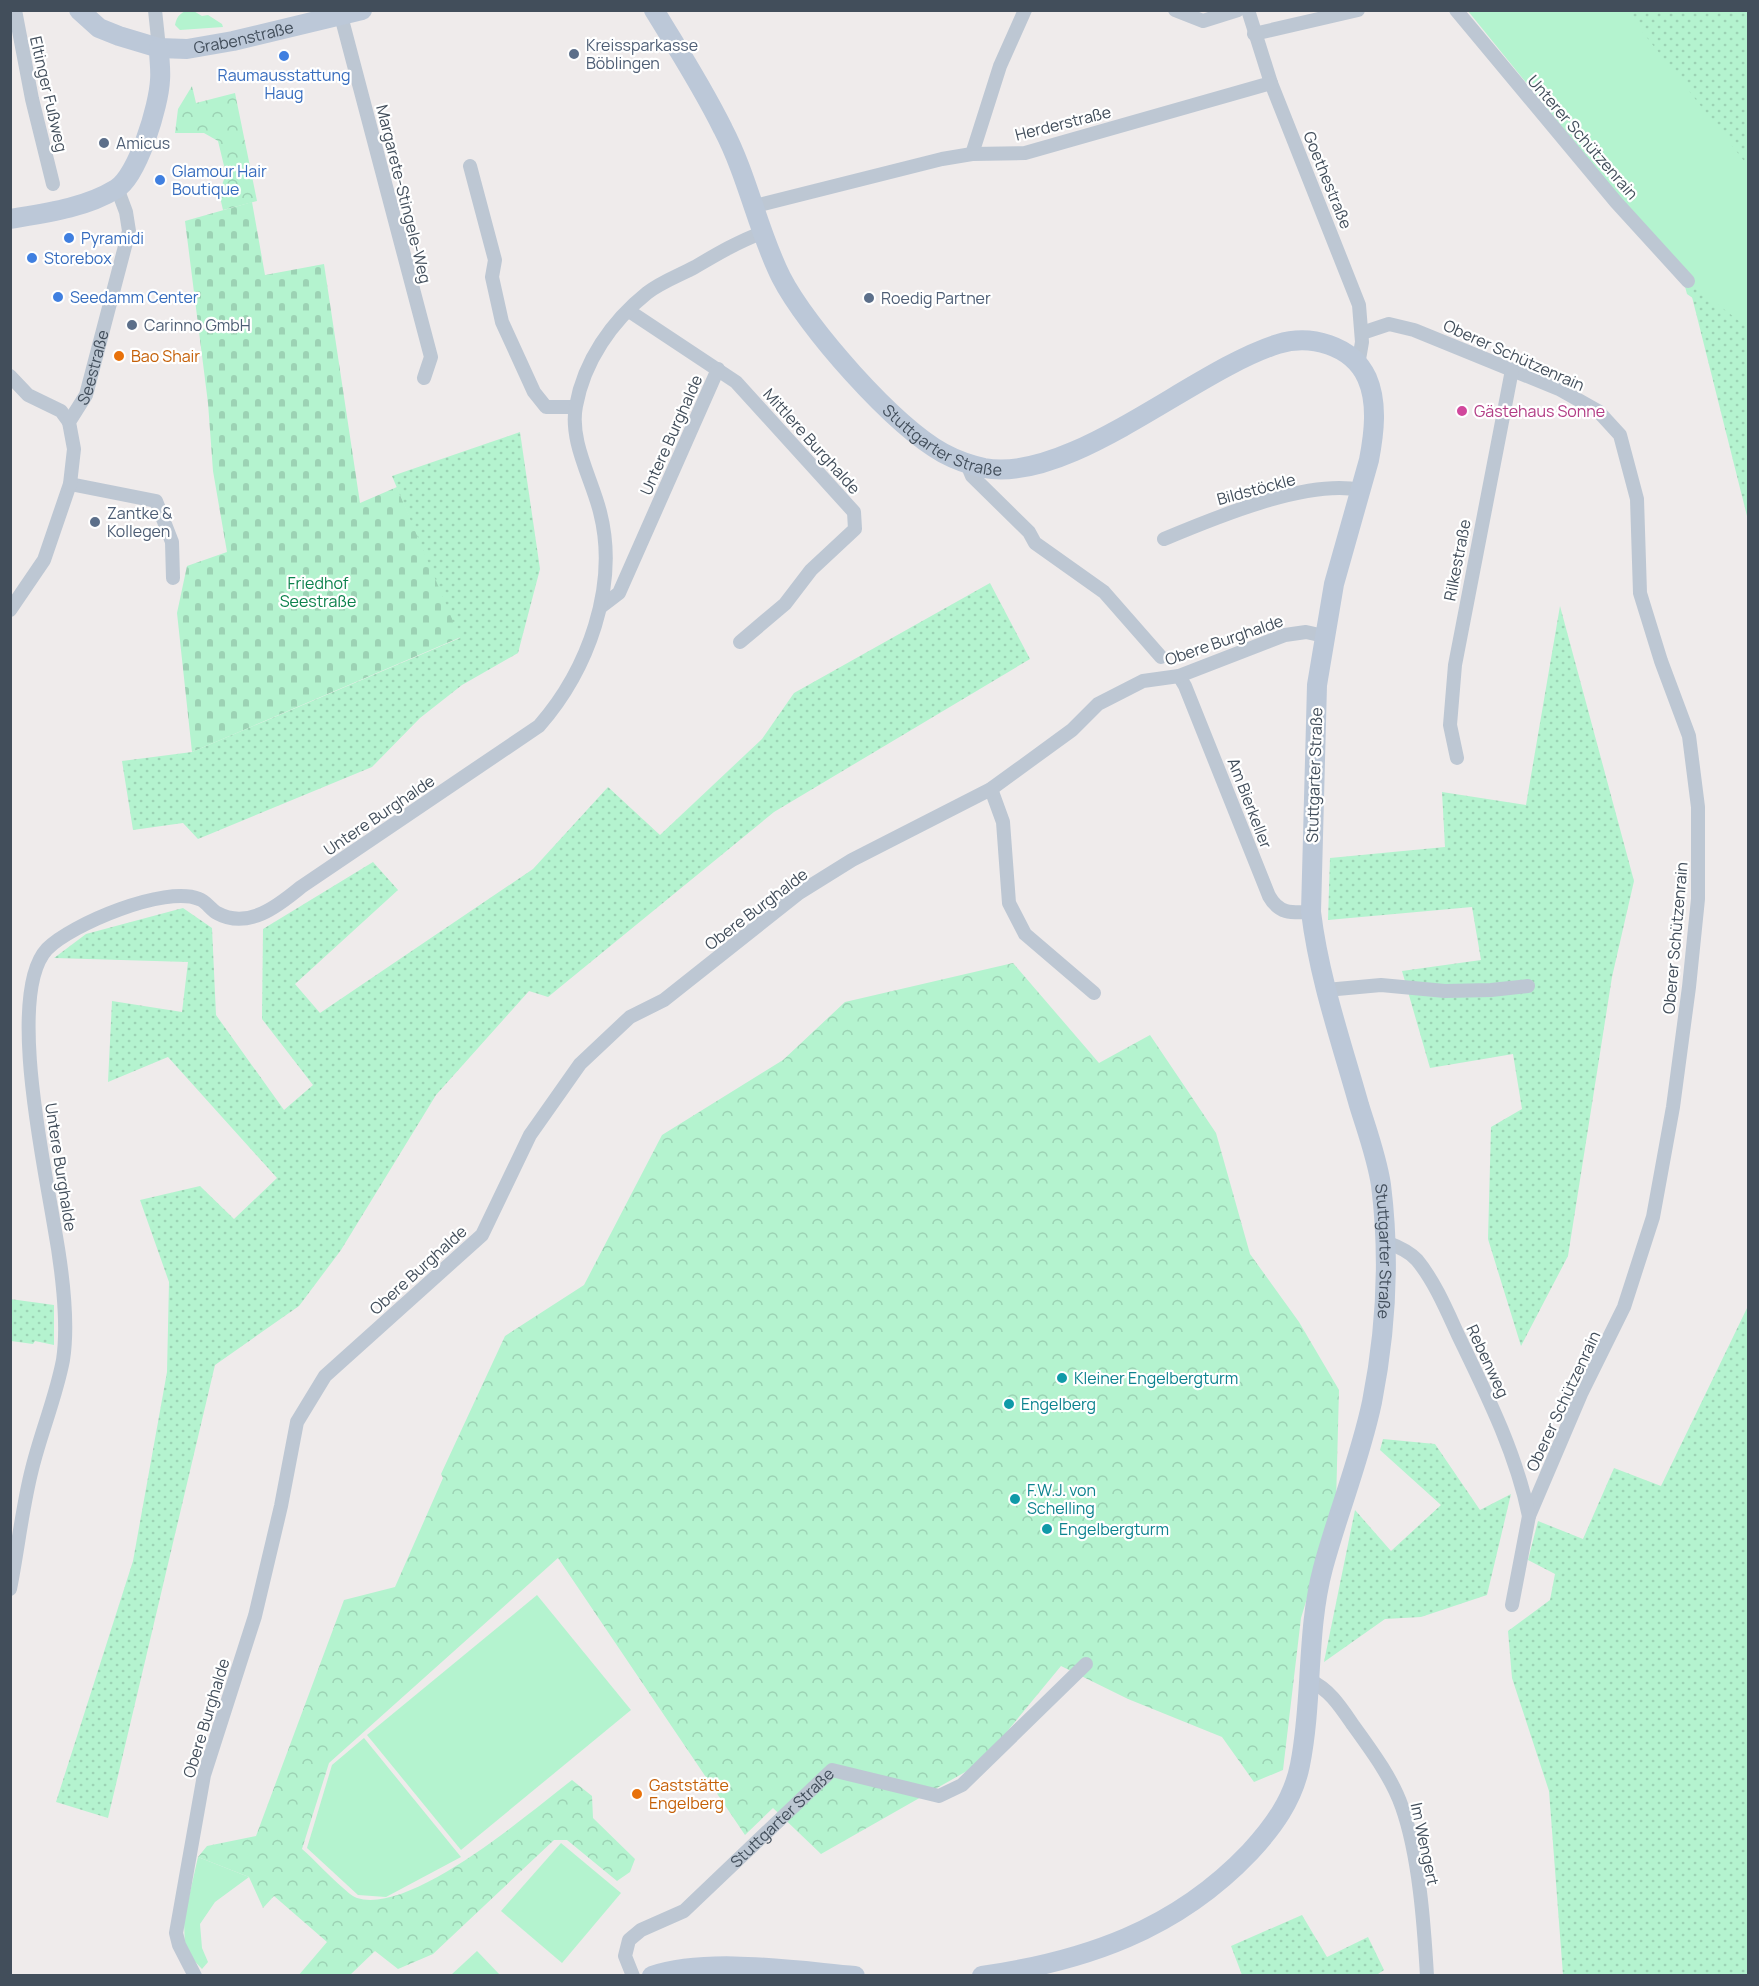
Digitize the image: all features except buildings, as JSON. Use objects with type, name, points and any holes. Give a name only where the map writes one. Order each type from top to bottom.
[{"type":"main road","name":"Grabenstraße","points":[[79,10],[99,28],[159,48],[187,48],[232,41],[362,10]]},
{"type":"main road","name":"Stuttgarter Straße","points":[[654,10],[723,129],[745,174],[780,275],[790,292],[838,357],[899,418],[942,452],[967,464],[988,469],[1012,469],[1043,464],[1080,448],[1239,361],[1279,344],[1309,339],[1330,344],[1358,365],[1367,378],[1373,403],[1373,439],[1334,584],[1317,685],[1311,912],[1315,945],[1326,990],[1380,1182],[1386,1242],[1383,1334],[1372,1404],[1318,1584],[1307,1723],[1300,1768],[1288,1800],[1271,1830],[1215,1885],[1164,1921],[1105,1946],[1058,1960],[982,1976]]},
{"type":"main road","points":[[10,219],[59,210],[117,188],[135,163],[148,127],[160,81],[159,48]]},
{"type":"main road","points":[[652,1976],[692,1968],[729,1967],[855,1976]]},
{"type":"street","name":"Eltinger Fußweg","points":[[15,10],[32,99],[53,184]]},
{"type":"street","points":[[154,10],[159,48]]},
{"type":"street","points":[[972,154],[1000,66],[1025,10]]},
{"type":"street","points":[[1175,10],[1203,21],[1238,10]]},
{"type":"street","name":"Goethestraße","points":[[1248,10],[1271,83],[1359,305],[1362,333],[1358,365]]},
{"type":"street","points":[[1254,34],[1358,10]]},
{"type":"street","name":"Unterer Schützenrain","points":[[1456,10],[1616,202],[1688,281]]},
{"type":"street","name":"Margarete-Stingele-Weg","points":[[341,16],[431,357],[424,378]]},
{"type":"street","name":"Herderstraße","points":[[756,206],[972,154],[1025,153],[1271,83]]},
{"type":"street","points":[[470,166],[495,260],[492,277],[502,322],[516,356],[526,369],[534,392],[546,406],[575,407]]},
{"type":"street","name":"Seestraße","points":[[10,610],[44,560],[70,484],[74,449],[69,422],[86,395],[129,231],[126,212],[117,188]]},
{"type":"street","name":"Untere Burghalde","points":[[10,1589],[32,1470],[63,1359],[63,1288],[36,1127],[29,1020],[33,978],[46,950],[80,927],[122,908],[165,897],[199,898],[217,913],[231,919],[249,918],[273,909],[301,887],[539,726],[561,701],[575,675],[602,606],[606,553],[601,513],[577,438],[575,407],[601,340],[648,292],[743,239],[764,232]]},
{"type":"street","name":"Mittlere Burghalde","points":[[629,311],[718,369],[744,389],[854,512],[855,529],[811,570],[785,604],[740,642]]},
{"type":"street","name":"Oberer Schützenrain","points":[[1362,333],[1389,324],[1406,328],[1559,389],[1598,411],[1620,435],[1637,499],[1640,593],[1661,662],[1689,736],[1698,807],[1698,899],[1689,987],[1673,1107],[1653,1216],[1624,1307],[1581,1394],[1529,1516],[1512,1605]]},
{"type":"street","name":"Untere Burghalde","points":[[602,606],[620,593],[718,369]]},
{"type":"street","name":"Rilkestraße","points":[[1457,758],[1450,725],[1455,665],[1512,370]]},
{"type":"street","points":[[10,376],[28,395],[61,411],[69,422]]},
{"type":"street","points":[[967,464],[972,476],[1029,532],[1035,543],[1104,592],[1161,657]]},
{"type":"street","points":[[70,484],[156,501],[172,542],[173,578]]},
{"type":"street","name":"Bildstöckle","points":[[1164,539],[1219,516],[1287,497],[1343,486],[1360,490]]},
{"type":"street","name":"Obere Burghalde","points":[[195,1976],[179,1946],[176,1933],[204,1775],[255,1616],[281,1506],[297,1422],[325,1376],[482,1235],[530,1136],[556,1095],[580,1064],[630,1017],[664,1000],[799,894],[843,865],[991,789],[1072,730],[1098,704],[1143,681],[1179,676],[1285,635],[1306,633],[1324,636]]},
{"type":"street","name":"Am Bierkeller","points":[[1179,676],[1272,902],[1276,908],[1288,913],[1311,912]]},
{"type":"street","points":[[991,789],[1003,822],[1009,903],[1014,914],[1025,934],[1094,993]]},
{"type":"street","points":[[1326,990],[1382,985],[1445,991],[1528,986]]},
{"type":"street","name":"Rebenweg","points":[[1386,1242],[1401,1248],[1416,1259],[1438,1293],[1509,1446],[1522,1482],[1529,1516]]},
{"type":"street","name":"Stuttgarter Straße","points":[[633,1976],[625,1956],[629,1940],[641,1930],[684,1911],[832,1770],[939,1796],[962,1785],[1086,1664]]},
{"type":"street","name":"Im Wengert","points":[[1309,1680],[1323,1686],[1333,1697],[1378,1762],[1402,1807],[1418,1888],[1428,1976]]},
{"type":"green space","points":[[192,10],[202,16],[208,15],[223,27],[180,30],[175,25],[177,19],[183,13]]},
{"type":"green space","points":[[1468,11],[1631,11],[1748,162],[1748,337],[1687,294],[1682,275]]},
{"type":"green space","points":[[1626,11],[1748,11],[1748,166]]},
{"type":"green space","points":[[192,86],[196,103],[235,93],[257,201],[223,210],[219,193],[226,174],[218,141],[204,133],[175,133],[178,109]]},
{"type":"green space","name":"Friedhof Seestraße","points":[[252,202],[265,275],[324,264],[360,503],[397,487],[461,637],[192,752],[177,613],[187,566],[227,552],[213,471],[208,403],[185,221]]},
{"type":"green space","points":[[1688,281],[1748,328],[1748,520]]},
{"type":"green space","points":[[520,432],[540,569],[518,653],[462,685],[420,718],[372,767],[198,839],[183,823],[133,830],[122,761],[192,752],[460,638],[392,476]]},
{"type":"green space","points":[[990,583],[1030,659],[774,812],[548,997],[529,991],[436,1095],[341,1250],[299,1306],[215,1365],[108,1818],[56,1802],[133,1561],[167,1372],[169,1282],[140,1200],[200,1186],[234,1219],[277,1178],[168,1057],[108,1082],[112,1001],[182,1012],[188,962],[54,958],[86,934],[183,908],[212,928],[216,1015],[284,1110],[313,1085],[262,1019],[263,929],[373,862],[398,890],[295,984],[320,1013],[533,869],[608,787],[660,835],[762,739],[794,693]]},
{"type":"green space","points":[[1560,606],[1634,881],[1612,977],[1568,1256],[1521,1346],[1488,1239],[1491,1127],[1522,1109],[1513,1054],[1430,1068],[1402,971],[1481,960],[1472,907],[1328,920],[1330,858],[1445,847],[1442,792],[1526,805]]},
{"type":"green space","points":[[1013,963],[1099,1063],[1150,1035],[1216,1133],[1250,1254],[1299,1322],[1339,1390],[1336,1503],[1301,1618],[1283,1770],[1254,1782],[1222,1737],[1128,1699],[1061,1666],[981,1763],[821,1854],[773,1808],[745,1835],[558,1558],[329,1763],[302,1849],[352,1895],[357,1898],[380,1899],[407,1891],[469,1858],[572,1780],[592,1796],[593,1818],[635,1859],[630,1872],[617,1881],[567,1840],[554,1840],[433,1954],[398,1969],[375,1951],[350,1975],[298,1976],[327,1942],[274,1896],[263,1908],[249,1877],[198,1857],[207,1846],[256,1836],[344,1600],[395,1587],[443,1478],[441,1474],[505,1336],[584,1285],[662,1135],[783,1060],[845,1002]]},
{"type":"green space","points":[[10,1299],[54,1305],[54,1345],[35,1341],[33,1344],[11,1341]]},
{"type":"green space","points":[[1748,1306],[1748,1975],[1563,1975],[1549,1791],[1512,1678],[1508,1631],[1550,1600],[1555,1574],[1528,1560],[1538,1521],[1583,1539],[1614,1468],[1661,1486]]},
{"type":"green space","points":[[1383,1439],[1435,1444],[1480,1510],[1511,1494],[1487,1595],[1421,1617],[1385,1619],[1324,1662],[1355,1510],[1391,1551],[1441,1505],[1380,1450]]},
{"type":"green space","points":[[537,1595],[631,1710],[461,1850],[367,1735]]},
{"type":"green space","points":[[364,1738],[461,1857],[386,1897],[358,1895],[307,1848],[332,1765]]},
{"type":"green space","points":[[561,1843],[621,1893],[562,1963],[501,1911]]},
{"type":"green space","points":[[198,1857],[249,1877],[215,1902],[200,1924],[202,1948],[208,1962],[202,1969],[185,1951],[184,1919]]},
{"type":"green space","points":[[1302,1915],[1327,1957],[1368,1937],[1384,1970],[1375,1976],[1242,1975],[1231,1946]]},
{"type":"green space","points":[[477,1951],[500,1975],[451,1975]]},
{"type":"place","name":"Kreissparkasse Böblingen","points":[[574,54]]},
{"type":"place","name":"Raumausstattung Haug","points":[[284,56]]},
{"type":"place","name":"Amicus","points":[[104,143]]},
{"type":"place","name":"Glamour Hair Boutique","points":[[160,180]]},
{"type":"place","name":"Pyramidi","points":[[69,238]]},
{"type":"place","name":"Storebox","points":[[32,258]]},
{"type":"place","name":"Seedamm Center","points":[[58,297]]},
{"type":"place","name":"Roedig Partner","points":[[869,298]]},
{"type":"place","name":"Carinno GmbH","points":[[132,325]]},
{"type":"place","name":"Bao Shair","points":[[119,356]]},
{"type":"place","name":"Gästehaus Sonne","points":[[1462,411]]},
{"type":"place","name":"Zantke & Kollegen","points":[[95,522]]},
{"type":"place","name":"Kleiner Engelbergturm","points":[[1062,1378]]},
{"type":"place","name":"Engelberg","points":[[1009,1404]]},
{"type":"place","name":"F.W.J. von Schelling","points":[[1015,1499]]},
{"type":"place","name":"Engelbergturm","points":[[1047,1529]]},
{"type":"place","name":"Gaststätte Engelberg","points":[[637,1794]]}]
